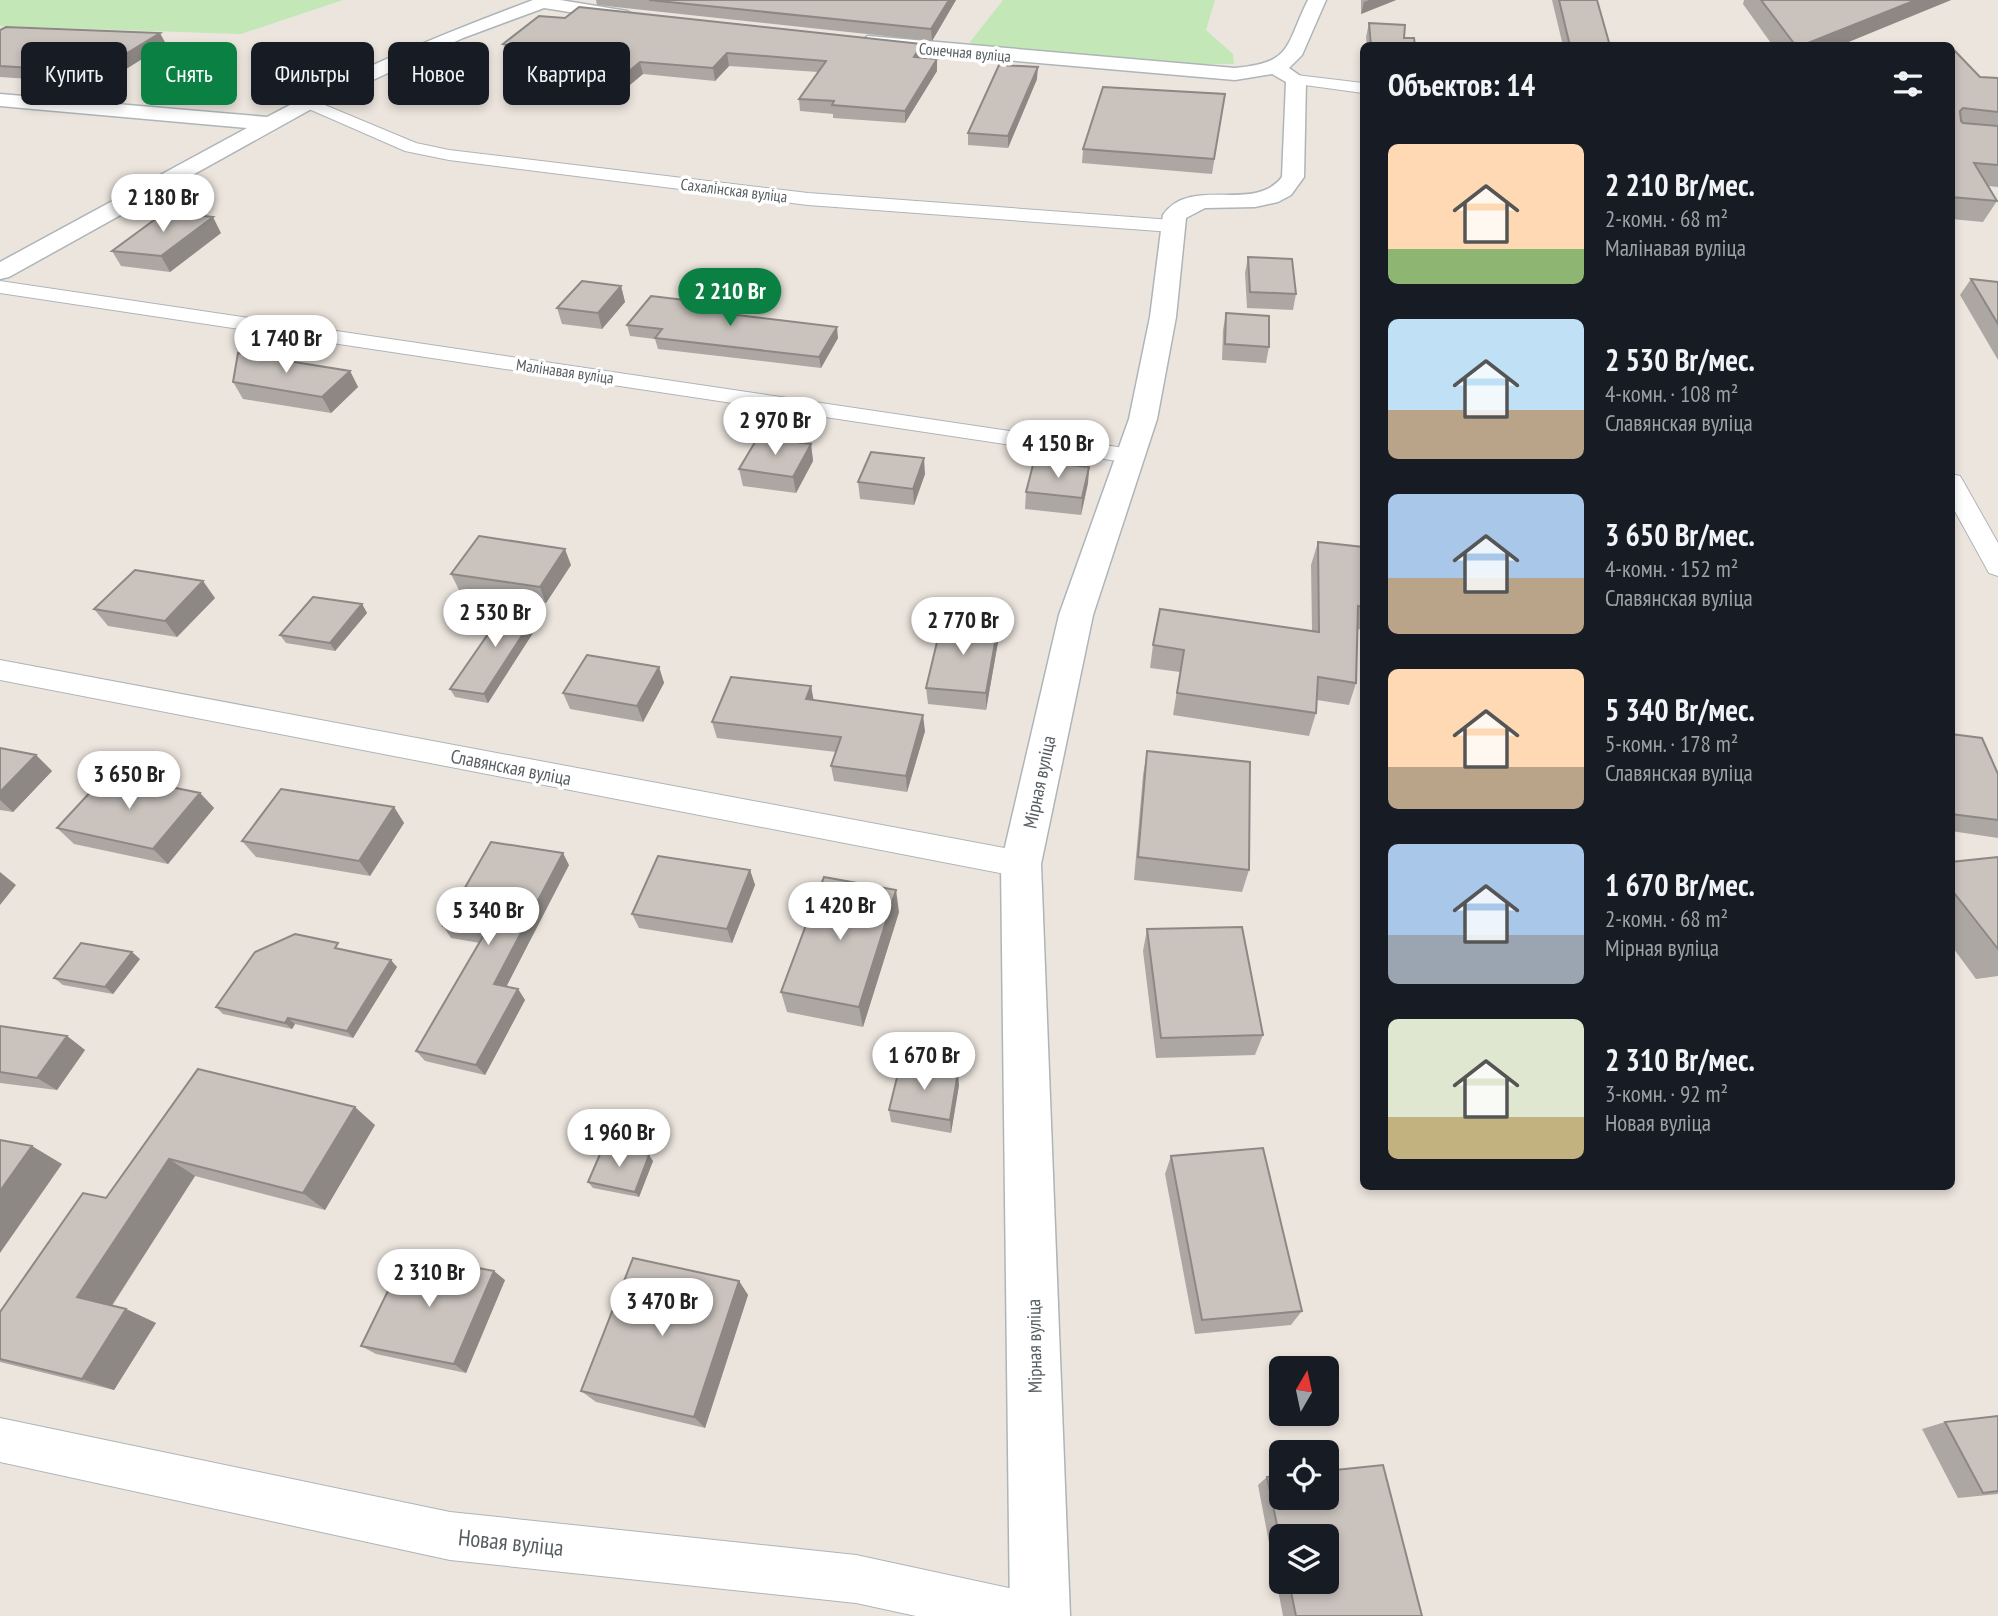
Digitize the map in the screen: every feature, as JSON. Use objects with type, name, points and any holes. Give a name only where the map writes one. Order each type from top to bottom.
[{"type":"street","points":[[1172,226],[1175,215],[1183,207],[1202,202],[1275,197],[1287,190],[1293,177],[1280,74],[1300,45],[1317,0]]},
{"type":"street","points":[[374,72],[457,34],[544,1],[588,12],[644,18]]},
{"type":"street","name":"Сонечная вуліца","points":[[852,40],[1235,74],[1280,74],[1360,87]]},
{"type":"street","points":[[0,100],[273,124]]},
{"type":"street","points":[[0,272],[305,105]]},
{"type":"street","name":"Сахалінская вуліца","points":[[313,105],[411,147],[449,156],[808,199],[1172,226]]},
{"type":"street","name":"Мірная вуліца","points":[[1041,1616],[1021,864],[1076,615],[1143,419],[1161,330],[1172,226]]},
{"type":"street","name":"Малінавая вуліца","points":[[0,287],[1131,456]]},
{"type":"street","points":[[1955,488],[1998,567]]},
{"type":"street","name":"Славянская вуліца","points":[[0,670],[1021,864]]},
{"type":"street","name":"Новая вуліца","points":[[0,1440],[450,1536],[856,1579],[1027,1616]]},
{"type":"green space","points":[[0,0],[343,0],[241,34],[0,26]]},
{"type":"green space","points":[[1003,0],[1215,0],[1206,30],[1233,54],[1234,64],[1165,64],[978,47],[970,42]]},
{"type":"building","points":[[649,0],[949,0],[931,29]]},
{"type":"building","points":[[1559,0],[1597,0],[1609,42],[1569,42]]},
{"type":"building","points":[[1761,0],[1916,0],[1811,42],[1793,42]]},
{"type":"building","points":[[579,7],[922,44],[914,57],[937,59],[905,111],[832,105],[834,101],[799,99],[826,61],[727,53],[713,68],[640,62],[630,70],[630,42],[506,42],[539,16],[565,18]]},
{"type":"building","points":[[1369,23],[1405,25],[1404,38],[1414,38],[1414,42],[1371,42]]},
{"type":"building","points":[[6,27],[160,33],[141,42],[127,53],[127,42],[21,42],[21,67],[0,66],[0,30]]},
{"type":"building","points":[[1955,51],[1980,77],[1998,78],[1998,112],[1963,108],[1960,111],[1963,123],[1998,126],[1998,165],[1974,163],[1997,201],[1955,197]]},
{"type":"building","points":[[999,65],[1038,67],[1008,136],[968,133]]},
{"type":"building","points":[[1103,87],[1225,94],[1214,159],[1083,149]]},
{"type":"building","points":[[165,212],[213,217],[161,256],[112,251]]},
{"type":"building","points":[[1248,257],[1292,259],[1296,294],[1250,292]]},
{"type":"building","points":[[1971,279],[1998,282],[1998,324]]},
{"type":"building","points":[[582,281],[621,286],[598,313],[557,308]]},
{"type":"building","points":[[651,296],[735,306],[729,314],[837,327],[819,357],[655,338],[662,329],[627,325]]},
{"type":"building","points":[[1226,313],[1269,316],[1269,347],[1225,344]]},
{"type":"building","points":[[238,353],[350,371],[322,397],[233,382]]},
{"type":"building","points":[[758,437],[811,444],[793,477],[739,469]]},
{"type":"building","points":[[871,452],[924,458],[913,489],[858,482]]},
{"type":"building","points":[[1034,461],[1089,467],[1082,498],[1026,492]]},
{"type":"building","points":[[479,536],[565,549],[540,587],[451,574]]},
{"type":"building","points":[[1318,542],[1360,547],[1356,683],[1318,677],[1316,713],[1177,693],[1184,650],[1153,645],[1160,609],[1319,632]]},
{"type":"building","points":[[135,570],[203,581],[165,621],[94,609]]},
{"type":"building","points":[[313,597],[362,604],[330,643],[280,635]]},
{"type":"building","points":[[513,598],[536,614],[484,694],[450,689]]},
{"type":"building","points":[[942,621],[998,626],[986,693],[926,688]]},
{"type":"building","points":[[587,655],[659,667],[637,706],[563,693]]},
{"type":"building","points":[[731,677],[811,686],[806,699],[923,715],[906,776],[831,766],[841,737],[712,722]]},
{"type":"building","points":[[1955,735],[1982,738],[1998,774],[1998,820],[1955,815]]},
{"type":"building","points":[[0,748],[36,755],[0,792]]},
{"type":"building","points":[[1147,751],[1250,762],[1249,870],[1138,857]]},
{"type":"building","points":[[107,774],[200,793],[153,849],[57,828]]},
{"type":"building","points":[[281,789],[394,807],[359,861],[242,841]]},
{"type":"building","points":[[491,842],[563,853],[494,984],[518,989],[476,1065],[416,1051],[485,933],[443,926]]},
{"type":"building","points":[[658,856],[750,870],[727,929],[632,914]]},
{"type":"building","points":[[1998,857],[1998,949],[1955,894],[1955,862]]},
{"type":"building","points":[[824,877],[896,890],[859,1007],[781,992]]},
{"type":"building","points":[[1242,927],[1263,1035],[1161,1038],[1147,929]]},
{"type":"building","points":[[295,934],[338,943],[335,948],[391,960],[347,1031],[288,1018],[285,1023],[216,1007],[255,952]]},
{"type":"building","points":[[81,943],[132,952],[105,987],[54,978]]},
{"type":"building","points":[[0,1026],[67,1036],[37,1078],[0,1072]]},
{"type":"building","points":[[900,1065],[958,1072],[950,1120],[889,1110]]},
{"type":"building","points":[[198,1069],[355,1107],[303,1193],[169,1159],[77,1297],[126,1309],[82,1379],[0,1359],[0,1312],[83,1193],[106,1198]]},
{"type":"building","points":[[0,1140],[32,1146],[0,1191]]},
{"type":"building","points":[[604,1145],[649,1155],[635,1192],[588,1182]]},
{"type":"building","points":[[1263,1148],[1302,1311],[1202,1320],[1171,1156]]},
{"type":"building","points":[[406,1254],[494,1271],[454,1364],[361,1346]]},
{"type":"building","points":[[633,1258],[739,1281],[694,1417],[581,1391]]},
{"type":"building","points":[[1998,1416],[1998,1491],[1983,1493],[1945,1422]]},
{"type":"building","points":[[1383,1465],[1422,1616],[1296,1616],[1291,1594],[1339,1594],[1339,1524],[1277,1524],[1274,1510],[1339,1510],[1339,1470]]}]
